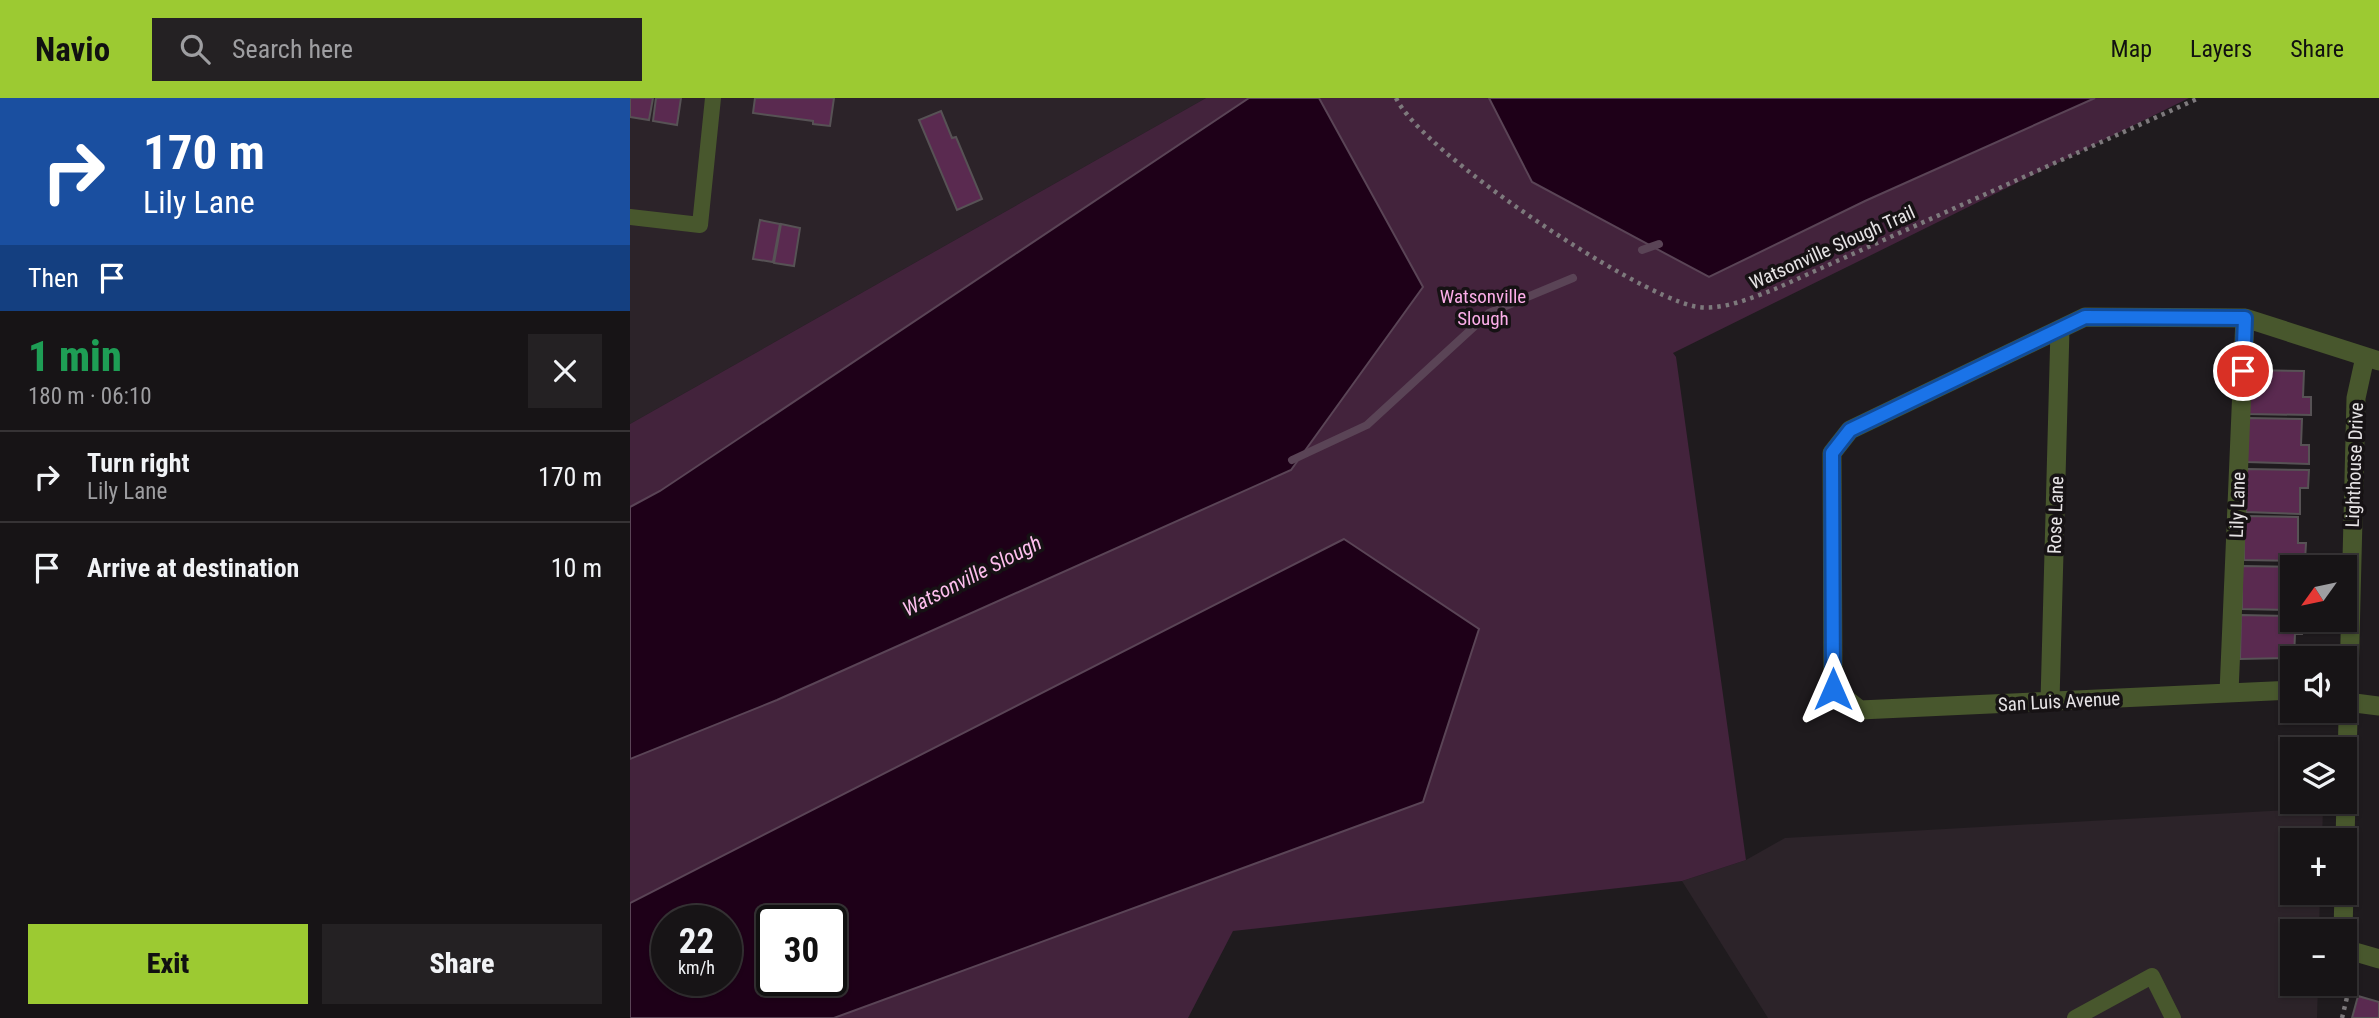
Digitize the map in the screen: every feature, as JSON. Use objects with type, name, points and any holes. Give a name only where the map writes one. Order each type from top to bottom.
[{"type":"street","points":[[2060,329],[2085,317],[2245,318],[2374,354]]},
{"type":"street","name":"Lily Lane","points":[[2229,692],[2245,318]]},
{"type":"street","name":"San Luis Avenue","points":[[2060,329],[1850,430],[1832,453],[1833,689],[1860,710],[2280,690]]},
{"type":"street","name":"Rose Lane","points":[[2050,701],[2060,329]]},
{"type":"street","name":"Lighthouse Drive","points":[[2348,646],[2356,398],[2374,354]]},
{"type":"street","points":[[2357,697],[2379,706]]},
{"type":"street","name":"Lighthouse Drive","points":[[2344,828],[2346,723]]},
{"type":"street","points":[[2357,952],[2379,958]]},
{"type":"lane","points":[[630,217],[700,225],[713,98]]},
{"type":"lane","points":[[2081,1017],[2152,976],[2173,1018]]},
{"type":"path","points":[[1390,98],[1399,105]]},
{"type":"path","name":"Watsonville Slough Trail","points":[[1396,98],[1399,105],[1455,161],[1552,230],[1624,277],[1661,295],[1705,308],[1775,289],[2199,98]]},
{"type":"path","points":[[2342,1018],[2347,996]]},
{"type":"shaded area","points":[[630,98],[1206,98],[630,424]]},
{"type":"shaded area","points":[[2280,810],[2280,814],[2323,814],[2322,828],[2280,828],[2280,905],[2320,905],[2319,919],[2280,919],[2280,996],[2318,996],[2317,1018],[1768,1018],[1682,881],[1746,860],[1785,838]]},
{"type":"green space","points":[[1206,98],[2189,98],[1673,353],[1676,357],[1746,860],[1682,881],[1233,931],[1188,1018],[630,1018],[630,424]]},
{"type":"water","points":[[1249,98],[1319,98],[1423,287],[1291,470],[777,700],[630,759],[630,507],[660,491]]},
{"type":"water","points":[[1489,98],[2095,98],[1865,201],[1709,277],[1532,182]]},
{"type":"water","points":[[1344,539],[1479,629],[1423,802],[834,1018],[630,1018],[630,903]]},
{"type":"building","points":[[630,98],[653,98],[649,120],[630,117]]},
{"type":"building","points":[[656,98],[681,98],[677,125],[653,121]]},
{"type":"building","points":[[755,98],[834,98],[830,126],[813,124],[813,121],[753,113]]},
{"type":"building","points":[[941,111],[952,138],[956,137],[982,199],[957,210],[919,120]]},
{"type":"building","points":[[760,220],[780,224],[773,262],[753,259]]},
{"type":"building","points":[[781,224],[800,228],[794,266],[774,263]]},
{"type":"building","points":[[2250,370],[2304,371],[2303,397],[2311,397],[2311,415],[2249,414]]},
{"type":"building","points":[[2248,418],[2302,419],[2301,445],[2309,445],[2309,464],[2247,462]]},
{"type":"building","points":[[2247,469],[2309,470],[2308,488],[2300,488],[2300,514],[2246,512]]},
{"type":"building","points":[[2244,516],[2298,517],[2298,543],[2306,543],[2305,555],[2280,555],[2280,561],[2244,560]]},
{"type":"building","points":[[2242,566],[2280,567],[2280,610],[2242,609]]},
{"type":"building","points":[[2241,615],[2280,616],[2280,632],[2302,632],[2295,634],[2294,646],[2280,646],[2280,658],[2240,659]]},
{"type":"building","points":[[2358,996],[2379,1002],[2379,1018],[2352,1018]]},
{"type":"waterway","name":"Watsonville Slough","points":[[1642,250],[1659,244]]},
{"type":"waterway","name":"Watsonville Slough","points":[[1292,460],[1367,425],[1489,313],[1573,278]]},
{"type":"route","points":[[1833,689],[1832,453],[1850,430],[2085,317],[2245,318],[2243,371]]}]
